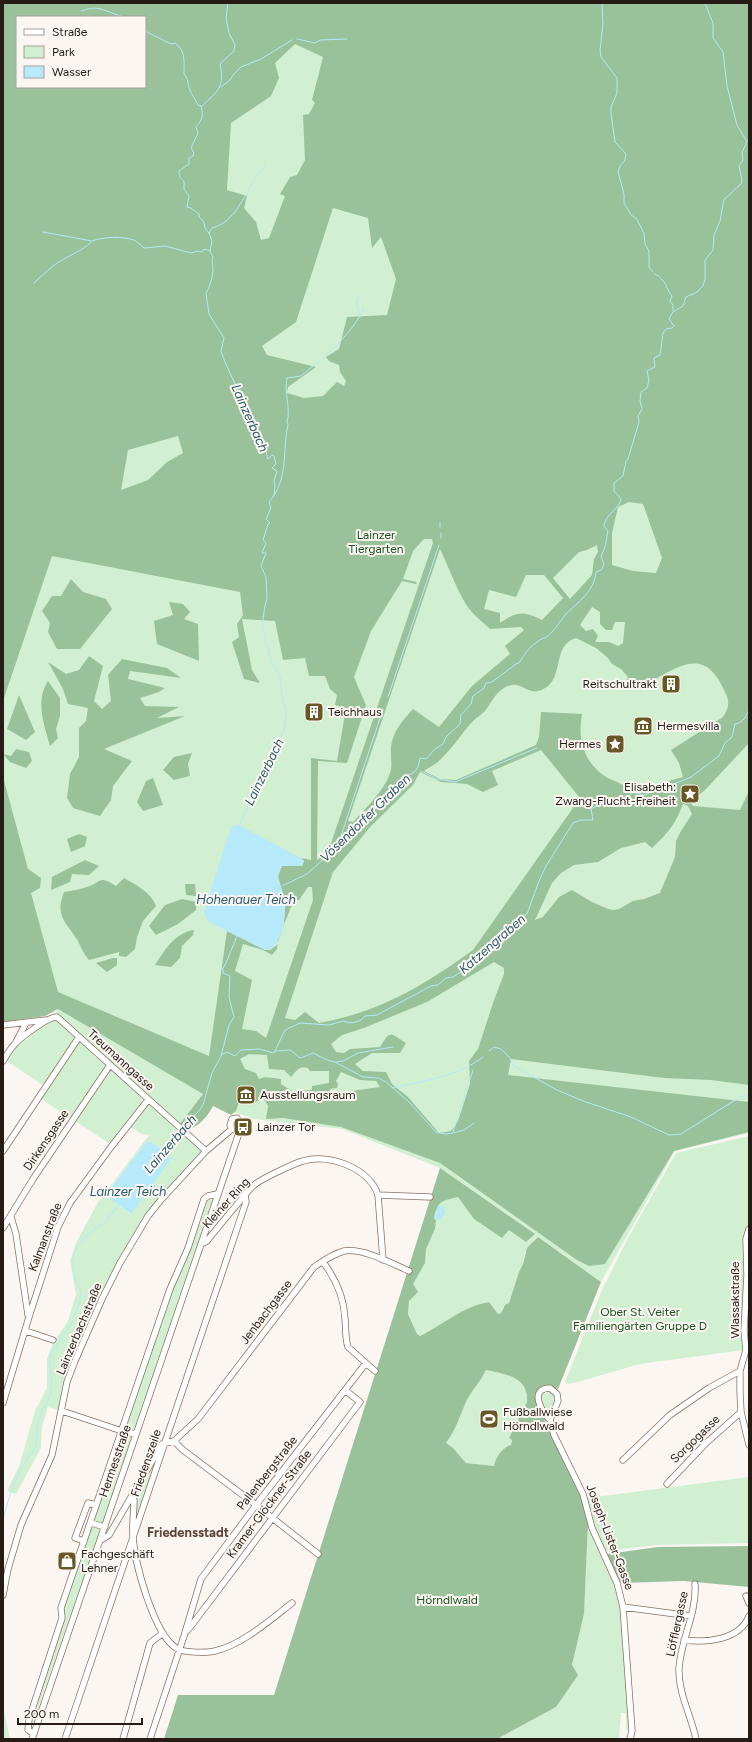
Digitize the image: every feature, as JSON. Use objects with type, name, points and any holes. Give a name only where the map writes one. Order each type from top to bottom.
[{"type":"street","name":"Treumanngasse","points":[[46,1020],[53,1016],[57,1017],[183,1131],[204,1153]]},
{"type":"street","points":[[3,1025],[46,1020]]},
{"type":"street","points":[[14,1045],[46,1020]]},
{"type":"street","points":[[3,1061],[26,1023]]},
{"type":"street","points":[[3,1151],[79,1037]]},
{"type":"street","name":"Dirkensgasse","points":[[3,1228],[33,1179],[110,1065]]},
{"type":"street","name":"Kalmanstraße","points":[[3,1403],[58,1227],[70,1203],[111,1146],[148,1100]]},
{"type":"street","name":"Hermesstraße","points":[[33,1737],[241,1126],[237,1118],[232,1119],[230,1122],[232,1129]]},
{"type":"street","points":[[232,1129],[236,1130],[238,1135]]},
{"type":"street","name":"Lainzerbachstraße","points":[[3,1595],[8,1569],[21,1525],[52,1455],[67,1382],[102,1299],[120,1263],[148,1216],[204,1153],[232,1129]]},
{"type":"street","name":"Kleiner Ring","points":[[201,1244],[207,1241],[254,1185],[303,1161],[330,1160],[345,1164],[370,1181],[375,1187],[378,1195]]},
{"type":"street","name":"Hermesstraße","points":[[33,1737],[28,1730],[29,1719],[62,1618],[61,1608],[170,1289],[188,1248],[204,1200],[208,1196],[217,1194]]},
{"type":"street","name":"Friedenszeile","points":[[65,1739],[246,1202],[245,1195]]},
{"type":"street","points":[[383,1260],[378,1195],[430,1197]]},
{"type":"street","points":[[11,1217],[16,1234],[29,1317]]},
{"type":"street","name":"Wlassakstraße","points":[[749,1229],[746,1243],[747,1275],[744,1330],[746,1350],[740,1371],[741,1412],[749,1445]]},
{"type":"street","name":"Jenbachgasse","points":[[174,1441],[198,1419],[314,1267],[336,1254],[345,1251],[360,1252],[409,1270]]},
{"type":"street","points":[[323,1262],[332,1274],[340,1289],[348,1347],[375,1371]]},
{"type":"street","points":[[26,1331],[53,1340]]},
{"type":"street","name":"Pallenbergstraße","points":[[150,1739],[180,1650],[201,1579],[256,1505],[366,1363]]},
{"type":"street","points":[[623,1460],[670,1414],[709,1388],[740,1371]]},
{"type":"street","name":"Joseph-Lister-Gasse","points":[[550,1420],[558,1402],[558,1396],[554,1390],[546,1388],[539,1394],[538,1399],[540,1406],[550,1420],[554,1435],[582,1494],[592,1528],[615,1578],[623,1607],[632,1731],[630,1739]]},
{"type":"street","name":"Kramer-Glöckner-Straße","points":[[184,1636],[360,1402],[345,1390]]},
{"type":"street","points":[[62,1411],[122,1431],[136,1434]]},
{"type":"street","name":"Sorgogasse","points":[[667,1484],[705,1444],[741,1412]]},
{"type":"street","points":[[100,1540],[109,1535],[162,1444],[165,1442],[174,1441],[318,1554]]},
{"type":"street","points":[[132,1495],[134,1500],[133,1538],[144,1588],[153,1614],[163,1633],[175,1648],[180,1650],[205,1652],[224,1648],[251,1634],[292,1603]]},
{"type":"street","name":"Hermesstraße","points":[[84,1541],[75,1538],[88,1502],[96,1505]]},
{"type":"street","points":[[91,1523],[105,1527]]},
{"type":"street","name":"Löfflergasse","points":[[695,1584],[695,1599],[684,1640],[679,1668],[680,1686],[696,1739]]},
{"type":"street","points":[[746,1596],[749,1603]]},
{"type":"street","points":[[623,1607],[691,1616]]},
{"type":"street","points":[[684,1640],[709,1641],[730,1635],[744,1626],[749,1616]]},
{"type":"street","points":[[123,1739],[150,1643],[163,1633]]},
{"type":"street","points":[[632,1731],[635,1739]]},
{"type":"green space","name":"Lainzer Tiergarten","points":[[3,3],[749,3],[749,1133],[675,1151],[601,1282],[538,1237],[525,1253],[523,1264],[509,1303],[503,1307],[501,1314],[498,1314],[489,1302],[480,1304],[462,1312],[419,1336],[408,1314],[409,1301],[400,1297],[440,1168],[342,1129],[254,1119],[234,1112],[203,1094],[179,1125],[140,1089],[142,1087],[140,1085],[138,1087],[56,1012],[58,1009],[3,1000]]},
{"type":"green space","name":"Lainzer Tiergarten","points":[[3,3],[749,3],[749,743],[706,789],[691,802],[693,806],[740,810],[749,791],[749,1085],[711,1080],[664,1078],[511,1059],[508,1075],[749,1102],[749,1132],[674,1151],[605,1264],[589,1266],[577,1260],[440,1163],[341,1127],[283,1118],[266,1119],[268,1106],[264,1099],[255,1102],[252,1098],[253,1093],[243,1090],[236,1111],[231,1115],[213,1106],[202,1121],[195,1127],[186,1130],[179,1125],[203,1094],[58,1009],[45,1016],[3,1022],[3,777],[28,869],[41,878],[40,888],[31,893],[58,992],[209,1056],[227,931],[265,950],[270,950],[278,943],[277,949],[272,955],[263,950],[243,944],[235,971],[252,980],[242,1029],[256,1031],[266,1038],[313,900],[312,887],[308,887],[299,900],[294,900],[282,929],[284,923],[285,903],[278,876],[282,866],[302,866],[304,861],[301,858],[311,860],[311,758],[337,761],[346,708],[335,705],[337,695],[330,689],[325,676],[309,676],[305,658],[283,660],[275,621],[242,619],[252,670],[260,683],[244,679],[232,642],[239,637],[237,624],[243,615],[240,592],[52,556],[3,701]],"holes":[[[295,44],[323,57],[312,100],[315,103],[309,114],[303,115],[305,160],[297,175],[290,177],[280,194],[285,196],[269,238],[261,240],[256,222],[244,208],[247,196],[227,190],[231,123],[271,96],[279,78],[275,63]],[[333,208],[368,218],[372,248],[381,237],[396,279],[387,315],[347,317],[339,349],[326,357],[329,361],[339,365],[340,372],[346,381],[344,386],[337,382],[323,396],[304,398],[287,393],[288,387],[316,367],[267,355],[262,346],[296,322]],[[178,436],[183,453],[167,462],[148,480],[121,490],[128,450]],[[629,502],[643,504],[662,558],[656,573],[633,571],[612,565],[612,533],[618,507]],[[424,539],[432,539],[433,543],[328,852],[317,860],[318,761],[347,763],[366,705],[354,677],[371,631],[402,581],[416,584],[417,582],[403,579],[413,551]],[[597,545],[598,552],[594,559],[592,575],[570,599],[553,578],[579,552]],[[440,549],[462,598],[476,616],[490,629],[521,627],[524,630],[505,646],[510,654],[472,686],[439,727],[413,709],[409,713],[393,737],[391,748],[391,770],[384,786],[353,822],[348,821]],[[526,575],[544,575],[563,598],[542,620],[530,615],[516,614],[500,623],[500,613],[484,609],[489,590],[516,597]],[[592,607],[600,612],[600,624],[606,630],[612,630],[615,622],[625,622],[623,643],[618,646],[609,642],[595,642],[598,636],[593,629],[586,631],[580,625]],[[576,638],[596,648],[608,658],[612,664],[621,669],[628,677],[625,687],[635,689],[642,688],[666,673],[686,665],[703,665],[711,670],[718,679],[727,696],[728,708],[723,717],[671,750],[679,763],[683,777],[650,786],[637,787],[622,784],[598,771],[586,755],[581,735],[582,714],[541,712],[539,737],[536,745],[456,780],[440,779],[424,771],[444,756],[473,721],[485,711],[501,690],[510,685],[521,686],[535,691],[541,690],[548,686],[553,681],[564,647]],[[541,750],[580,798],[473,950],[414,989],[365,1011],[319,1023],[305,1012],[295,1020],[285,1018],[333,872],[371,826],[413,785],[420,772],[441,782],[467,784],[483,792],[498,785],[492,771]],[[683,804],[688,806],[692,814],[676,841],[675,857],[660,893],[644,899],[633,901],[619,909],[614,910],[592,902],[572,890],[559,897],[543,917],[535,920],[552,883],[561,873],[574,865],[598,862],[621,848],[645,842],[652,848],[662,838],[677,818]],[[494,962],[504,968],[504,974],[478,1049],[469,1061],[470,1084],[458,1121],[451,1131],[439,1133],[408,1097],[392,1084],[386,1072],[363,1071],[355,1064],[372,1053],[400,1053],[406,1043],[392,1034],[387,1037],[380,1047],[350,1049],[344,1053],[336,1052],[331,1044],[342,1035],[364,1028],[427,1002]],[[249,1054],[267,1055],[269,1069],[284,1070],[291,1077],[298,1069],[303,1067],[308,1068],[310,1071],[329,1071],[329,1083],[312,1086],[312,1090],[292,1091],[281,1084],[281,1079],[265,1077],[259,1079],[256,1073],[245,1069],[240,1059]],[[341,1072],[360,1080],[376,1081],[380,1087],[351,1091],[330,1091],[330,1089],[337,1088],[338,1084],[336,1081]]]},
{"type":"green space","points":[[71,579],[83,592],[106,599],[112,609],[80,649],[57,649],[48,632],[50,623],[42,611],[52,596],[61,596]]},
{"type":"green space","points":[[169,602],[183,604],[190,612],[184,619],[198,624],[199,661],[157,644],[154,621],[173,615]]},
{"type":"green space","points":[[89,656],[103,666],[94,701],[102,709],[111,701],[108,675],[122,659],[167,668],[181,678],[130,671],[128,679],[165,688],[159,692],[140,698],[145,706],[179,707],[157,718],[185,716],[104,749],[132,761],[113,786],[111,800],[100,816],[73,808],[67,798],[70,774],[79,757],[79,728],[86,721],[88,708],[68,704],[63,689],[48,662],[66,674],[79,670]]},
{"type":"green space","points":[[48,681],[60,698],[60,716],[56,729],[58,738],[50,746],[43,721],[41,705],[44,689]]},
{"type":"green space","points":[[19,695],[35,732],[26,740],[7,729]]},
{"type":"green space","points":[[16,749],[29,752],[32,761],[26,768],[10,762],[3,754],[11,756]]},
{"type":"green space","points":[[192,753],[188,764],[190,776],[174,780],[163,770],[174,757]]},
{"type":"green space","points":[[153,778],[163,805],[143,811],[137,802],[146,781]]},
{"type":"green space","points":[[79,834],[87,837],[85,846],[71,852],[67,839]]},
{"type":"green space","points":[[85,860],[99,866],[89,875],[72,874],[70,882],[51,890],[52,877]]},
{"type":"green space","points":[[124,878],[147,893],[154,901],[156,906],[143,921],[137,937],[135,949],[126,957],[119,956],[119,952],[89,960],[63,919],[60,908],[64,892],[87,887],[100,880],[110,882],[116,886]]},
{"type":"green space","points":[[185,884],[195,884],[196,896],[186,895]]},
{"type":"green space","points":[[182,899],[197,902],[196,910],[178,924],[156,935],[149,926],[165,905]]},
{"type":"green space","points":[[194,930],[193,935],[182,946],[180,958],[171,967],[155,965],[166,948],[176,938]]},
{"type":"green space","points":[[117,958],[117,965],[107,972],[96,963]]},
{"type":"green space","points":[[51,1020],[57,1020],[75,1035],[75,1038],[44,1086],[7,1061],[15,1048]]},
{"type":"green space","points":[[79,1040],[95,1054],[94,1056],[96,1058],[97,1056],[106,1065],[71,1119],[40,1098]]},
{"type":"green space","points":[[112,1069],[141,1096],[142,1104],[110,1144],[75,1121],[109,1070]]},
{"type":"green space","points":[[146,1104],[151,1104],[202,1151],[201,1154],[165,1192],[125,1253],[73,1362],[61,1411],[48,1407],[42,1427],[41,1448],[16,1494],[7,1491],[19,1466],[36,1408],[47,1387],[47,1359],[53,1343],[68,1321],[76,1294],[70,1261],[76,1243],[98,1202],[149,1135],[142,1134],[129,1126]],"holes":[[[147,1141],[131,1214],[105,1194]]]},
{"type":"green space","name":"Ober St. Veiter Familiengärten Gruppe D","points":[[749,1136],[749,1224],[743,1243],[745,1276],[744,1350],[640,1364],[581,1381],[568,1384],[565,1382],[601,1292],[628,1238],[676,1153]]},
{"type":"green space","name":"Hörndlwald","points":[[440,1168],[535,1234],[526,1242],[509,1230],[502,1238],[474,1219],[458,1197],[448,1199],[439,1204],[434,1218],[436,1221],[435,1229],[426,1249],[425,1263],[413,1284],[418,1292],[409,1301],[408,1314],[417,1334],[420,1336],[429,1332],[470,1307],[480,1304],[489,1302],[498,1314],[501,1313],[505,1305],[509,1303],[527,1248],[538,1237],[601,1282],[558,1389],[549,1386],[539,1392],[536,1396],[536,1402],[578,1488],[588,1523],[584,1614],[572,1665],[578,1675],[556,1707],[497,1739],[164,1739],[178,1695],[274,1695]],"holes":[[[486,1370],[508,1375],[514,1378],[520,1382],[527,1394],[527,1402],[509,1438],[512,1440],[511,1445],[500,1453],[494,1466],[466,1463],[453,1448],[446,1443],[455,1428],[467,1400]]]},
{"type":"green space","points":[[210,1198],[212,1201],[201,1229],[201,1233],[134,1429],[126,1429],[172,1287],[206,1200]]},
{"type":"green space","name":"Fußballwiese Hörndlwald","points":[[486,1370],[508,1375],[514,1378],[520,1382],[527,1394],[527,1402],[509,1438],[512,1440],[511,1445],[495,1466],[466,1463],[453,1448],[446,1443],[455,1428],[467,1400]]},
{"type":"green space","points":[[549,1392],[553,1394],[555,1398],[549,1413],[540,1401],[542,1394]]},
{"type":"green space","points":[[122,1433],[131,1434],[132,1437],[119,1471],[120,1472],[102,1524],[95,1522],[94,1520]]},
{"type":"green space","points":[[155,1458],[157,1459],[136,1518],[138,1488]]},
{"type":"green space","points":[[749,1477],[749,1543],[657,1545],[606,1551],[593,1525],[587,1498]]},
{"type":"green space","points":[[588,1523],[616,1585],[621,1605],[629,1717],[628,1731],[626,1730],[626,1713],[621,1713],[619,1739],[497,1739],[556,1707],[572,1665],[584,1614]]},
{"type":"green space","points":[[93,1525],[99,1528],[99,1533],[31,1728],[30,1721],[63,1608],[91,1526]]},
{"type":"green space","points":[[749,1546],[749,1587],[684,1581],[620,1583],[607,1554],[658,1547]]},
{"type":"green space","points":[[3,1707],[10,1739],[3,1739]]},
{"type":"water","name":"Hohenauer Teich","points":[[239,825],[304,861],[302,866],[282,866],[278,877],[285,902],[284,923],[279,938],[275,944],[271,948],[265,950],[207,921],[204,912],[231,827]]},
{"type":"water","name":"Lainzer Teich","points":[[147,1141],[163,1149],[171,1159],[131,1214],[105,1195]]},
{"type":"water","points":[[438,1205],[444,1207],[445,1213],[441,1219],[436,1220],[434,1218],[437,1214]]},
{"type":"waterway","name":"Lainzerbach","points":[[202,106],[219,88],[222,78],[220,64],[234,51],[235,45],[229,33],[226,18],[228,3]]},
{"type":"waterway","points":[[602,3],[603,24],[600,50],[601,57],[617,78],[617,93],[611,107],[611,114],[615,142],[626,154],[625,160],[620,166],[618,172],[624,194],[624,203],[631,215],[637,219],[644,234],[645,244],[649,251],[649,267],[653,272]]},
{"type":"waterway","points":[[705,3],[713,23],[713,38],[723,52],[727,86],[737,125],[746,140]]},
{"type":"waterway","points":[[81,11],[90,8],[97,8],[121,16]]},
{"type":"waterway","points":[[146,32],[171,44],[175,43],[179,46],[183,53],[184,74],[187,78],[189,88],[198,105],[201,106]]},
{"type":"waterway","points":[[297,39],[315,43],[320,40],[347,39]]},
{"type":"waterway","points":[[221,87],[230,80],[241,67],[261,59],[292,40]]},
{"type":"waterway","name":"Lainzerbach","points":[[201,106],[202,118],[196,127],[198,133],[191,148],[194,153],[193,156],[189,158],[189,164],[179,171],[179,175],[184,181],[184,189],[189,196],[187,207],[199,214],[199,217],[204,222],[205,228],[212,241],[210,251],[213,257],[213,273],[210,286],[206,293],[209,314],[224,338],[221,351],[266,450],[268,459],[272,455],[274,456],[276,464],[272,468],[277,471],[274,481],[274,496]]},
{"type":"waterway","name":"Vösendorfer Graben","points":[[282,886],[307,874],[344,841],[362,819],[371,814],[383,798],[392,794],[401,781],[417,769],[420,758],[426,759],[435,749],[443,744],[446,737],[460,724],[461,715],[471,704],[473,696],[484,688],[486,683],[492,682],[519,663],[534,644],[551,634],[566,614],[589,591],[595,579],[596,572],[601,570],[604,565],[601,556],[605,547],[608,531],[604,526],[607,518],[620,503],[621,499],[614,491],[614,483],[623,476],[626,461],[628,459],[639,422],[638,416],[642,409],[640,401],[641,392],[647,388],[649,380],[647,371],[655,367],[654,358],[660,355],[663,333],[666,329],[674,326],[669,319],[673,312],[683,306],[686,297],[697,292],[703,286],[705,279],[705,260],[713,250],[714,235],[720,221],[724,199],[741,184],[742,180],[739,166],[743,160],[742,153],[749,139]]},
{"type":"waterway","points":[[209,233],[212,228],[227,220],[238,208],[255,178],[266,163]]},
{"type":"waterway","points":[[43,232],[92,241],[124,238],[134,240],[144,248],[165,246],[191,253],[198,251],[202,252],[204,249],[210,251]]},
{"type":"waterway","points":[[34,283],[57,263],[91,242]]},
{"type":"waterway","points":[[655,274],[664,281],[672,296],[670,301],[673,305],[673,311]]},
{"type":"waterway","points":[[360,294],[356,301],[360,317]]},
{"type":"waterway","points":[[322,359],[340,342],[362,313],[364,307]]},
{"type":"waterway","points":[[316,364],[320,361]]},
{"type":"waterway","name":"Lainzerbach","points":[[239,825],[255,791],[257,783],[262,777],[271,755],[284,731],[286,711],[282,696],[280,676],[271,661],[267,645],[263,640],[266,635],[262,629],[267,599],[266,577],[261,566],[266,553],[262,553],[266,543],[263,540],[268,524],[270,523],[266,519],[271,508],[269,502],[280,484],[284,465],[288,425],[286,389],[287,378],[301,376],[314,365]]},
{"type":"waterway","points":[[440,522],[440,527]]},
{"type":"waterway","points":[[441,533],[441,538]]},
{"type":"waterway","points":[[388,697],[439,545]]},
{"type":"waterway","points":[[338,845],[383,709]]},
{"type":"waterway","name":"Katzengraben","points":[[221,1055],[227,1052],[235,1056],[241,1050],[259,1049],[274,1053],[285,1030],[300,1023],[329,1025],[343,1021],[350,1023],[361,1020],[365,1016],[377,1015],[431,986],[438,985],[446,978],[453,977],[470,966],[497,941],[515,928],[516,921],[519,918],[527,914],[546,866],[573,823],[581,820],[593,820],[591,809],[604,802],[617,807],[625,803],[632,792],[644,795],[648,794],[656,784],[671,785],[691,777],[719,756],[725,743],[732,737],[735,724],[744,719],[749,709]]},
{"type":"waterway","points":[[421,771],[437,779],[455,782],[537,748]]},
{"type":"waterway","name":"Lainzerbach","points":[[182,1127],[198,1112],[203,1105],[212,1073],[221,1056],[229,1025],[234,1017],[229,997],[230,976],[223,973],[223,968],[237,936]]},
{"type":"waterway","points":[[336,1062],[343,1061],[358,1053],[393,1047]]},
{"type":"waterway","points":[[489,1051],[494,1047],[501,1049],[510,1058],[514,1066],[555,1089],[583,1101],[631,1117],[669,1135],[681,1134],[740,1097],[749,1095]]},
{"type":"waterway","points":[[276,1051],[290,1050],[300,1058],[313,1053],[335,1062],[363,1077],[378,1078],[386,1082],[409,1102],[436,1132],[445,1134],[453,1133],[464,1130],[474,1123]]},
{"type":"waterway","points":[[392,1088],[451,1074],[473,1064],[483,1057]]},
{"type":"waterway","points":[[453,1132],[473,1070]]},
{"type":"waterway","name":"Lainzerbach","points":[[163,1150],[180,1129]]},
{"type":"waterway","name":"Lainzerbach","points":[[3,1519],[12,1488],[22,1467],[36,1447],[37,1428],[41,1414],[50,1396],[52,1386],[50,1361],[51,1354],[71,1324],[80,1302],[81,1293],[74,1274],[74,1253],[87,1235],[104,1223],[120,1204]]},
{"type":"waterway","points":[[747,1322],[747,1328]]},
{"type":"waterway","points":[[747,1329],[749,1341]]},
{"type":"place","name":"Reitschultrakt","points":[[671,684]]},
{"type":"place","name":"Teichhaus","points":[[314,712]]},
{"type":"place","name":"Hermesvilla","points":[[643,726]]},
{"type":"place","name":"Hermes","points":[[615,744]]},
{"type":"place","name":"Elisabeth: Zwang-Flucht-Freiheit","points":[[690,794]]},
{"type":"place","name":"Ausstellungsraum","points":[[246,1095]]},
{"type":"place","name":"Lainzer Tor","points":[[243,1127]]},
{"type":"place","name":"Fußballwiese Hörndlwald","points":[[489,1419]]},
{"type":"place","name":"Fachgeschäft Lehner","points":[[67,1561]]},
{"type":"district","name":"Friedensstadt","points":[[188,1532]]}]
